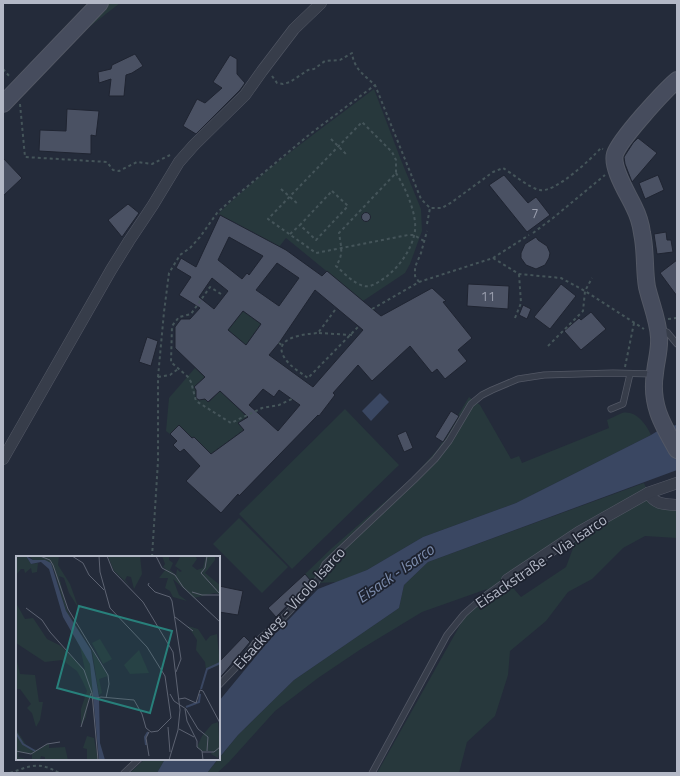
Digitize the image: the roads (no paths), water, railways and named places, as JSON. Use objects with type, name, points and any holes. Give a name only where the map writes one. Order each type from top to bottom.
[{"type":"street","points":[[3,104],[100,3]]},
{"type":"street","points":[[3,459],[111,270],[179,162],[194,145],[245,95],[294,29],[321,3]]},
{"type":"street","points":[[677,80],[646,112],[620,144],[615,160],[635,209],[642,233],[647,287],[659,329],[659,350],[654,374],[653,395],[657,412],[677,450]]},
{"type":"street","name":"Eisackstraße - Via Isarco","points":[[507,580],[580,532],[648,493],[677,483]]},
{"type":"street","points":[[648,493],[652,500],[659,503],[677,505]]},
{"type":"lane","points":[[659,329],[666,332],[677,344]]},
{"type":"lane","points":[[610,410],[623,404],[630,374]]},
{"type":"lane","name":"Eisackweg - Vicolo Isarco","points":[[220,684],[245,658],[255,643],[280,621],[316,583],[325,564],[436,459],[449,441],[471,404],[482,395],[518,379],[544,375],[654,374]]},
{"type":"lane","name":"Eisackstraße - Via Isarco","points":[[372,773],[446,635],[464,614],[482,598],[507,580]]},
{"type":"lane","points":[[124,773],[138,760]]},
{"type":"water","points":[[380,393],[389,402],[371,421],[362,411]]},
{"type":"water","name":"Eisack - Isarco","points":[[677,425],[677,470],[428,562],[404,585],[399,608],[294,680],[238,735],[220,757],[220,700],[271,638],[318,589],[367,570],[423,537],[516,503],[664,427]]},
{"type":"water","points":[[164,760],[217,760],[207,773],[157,773]]}]
